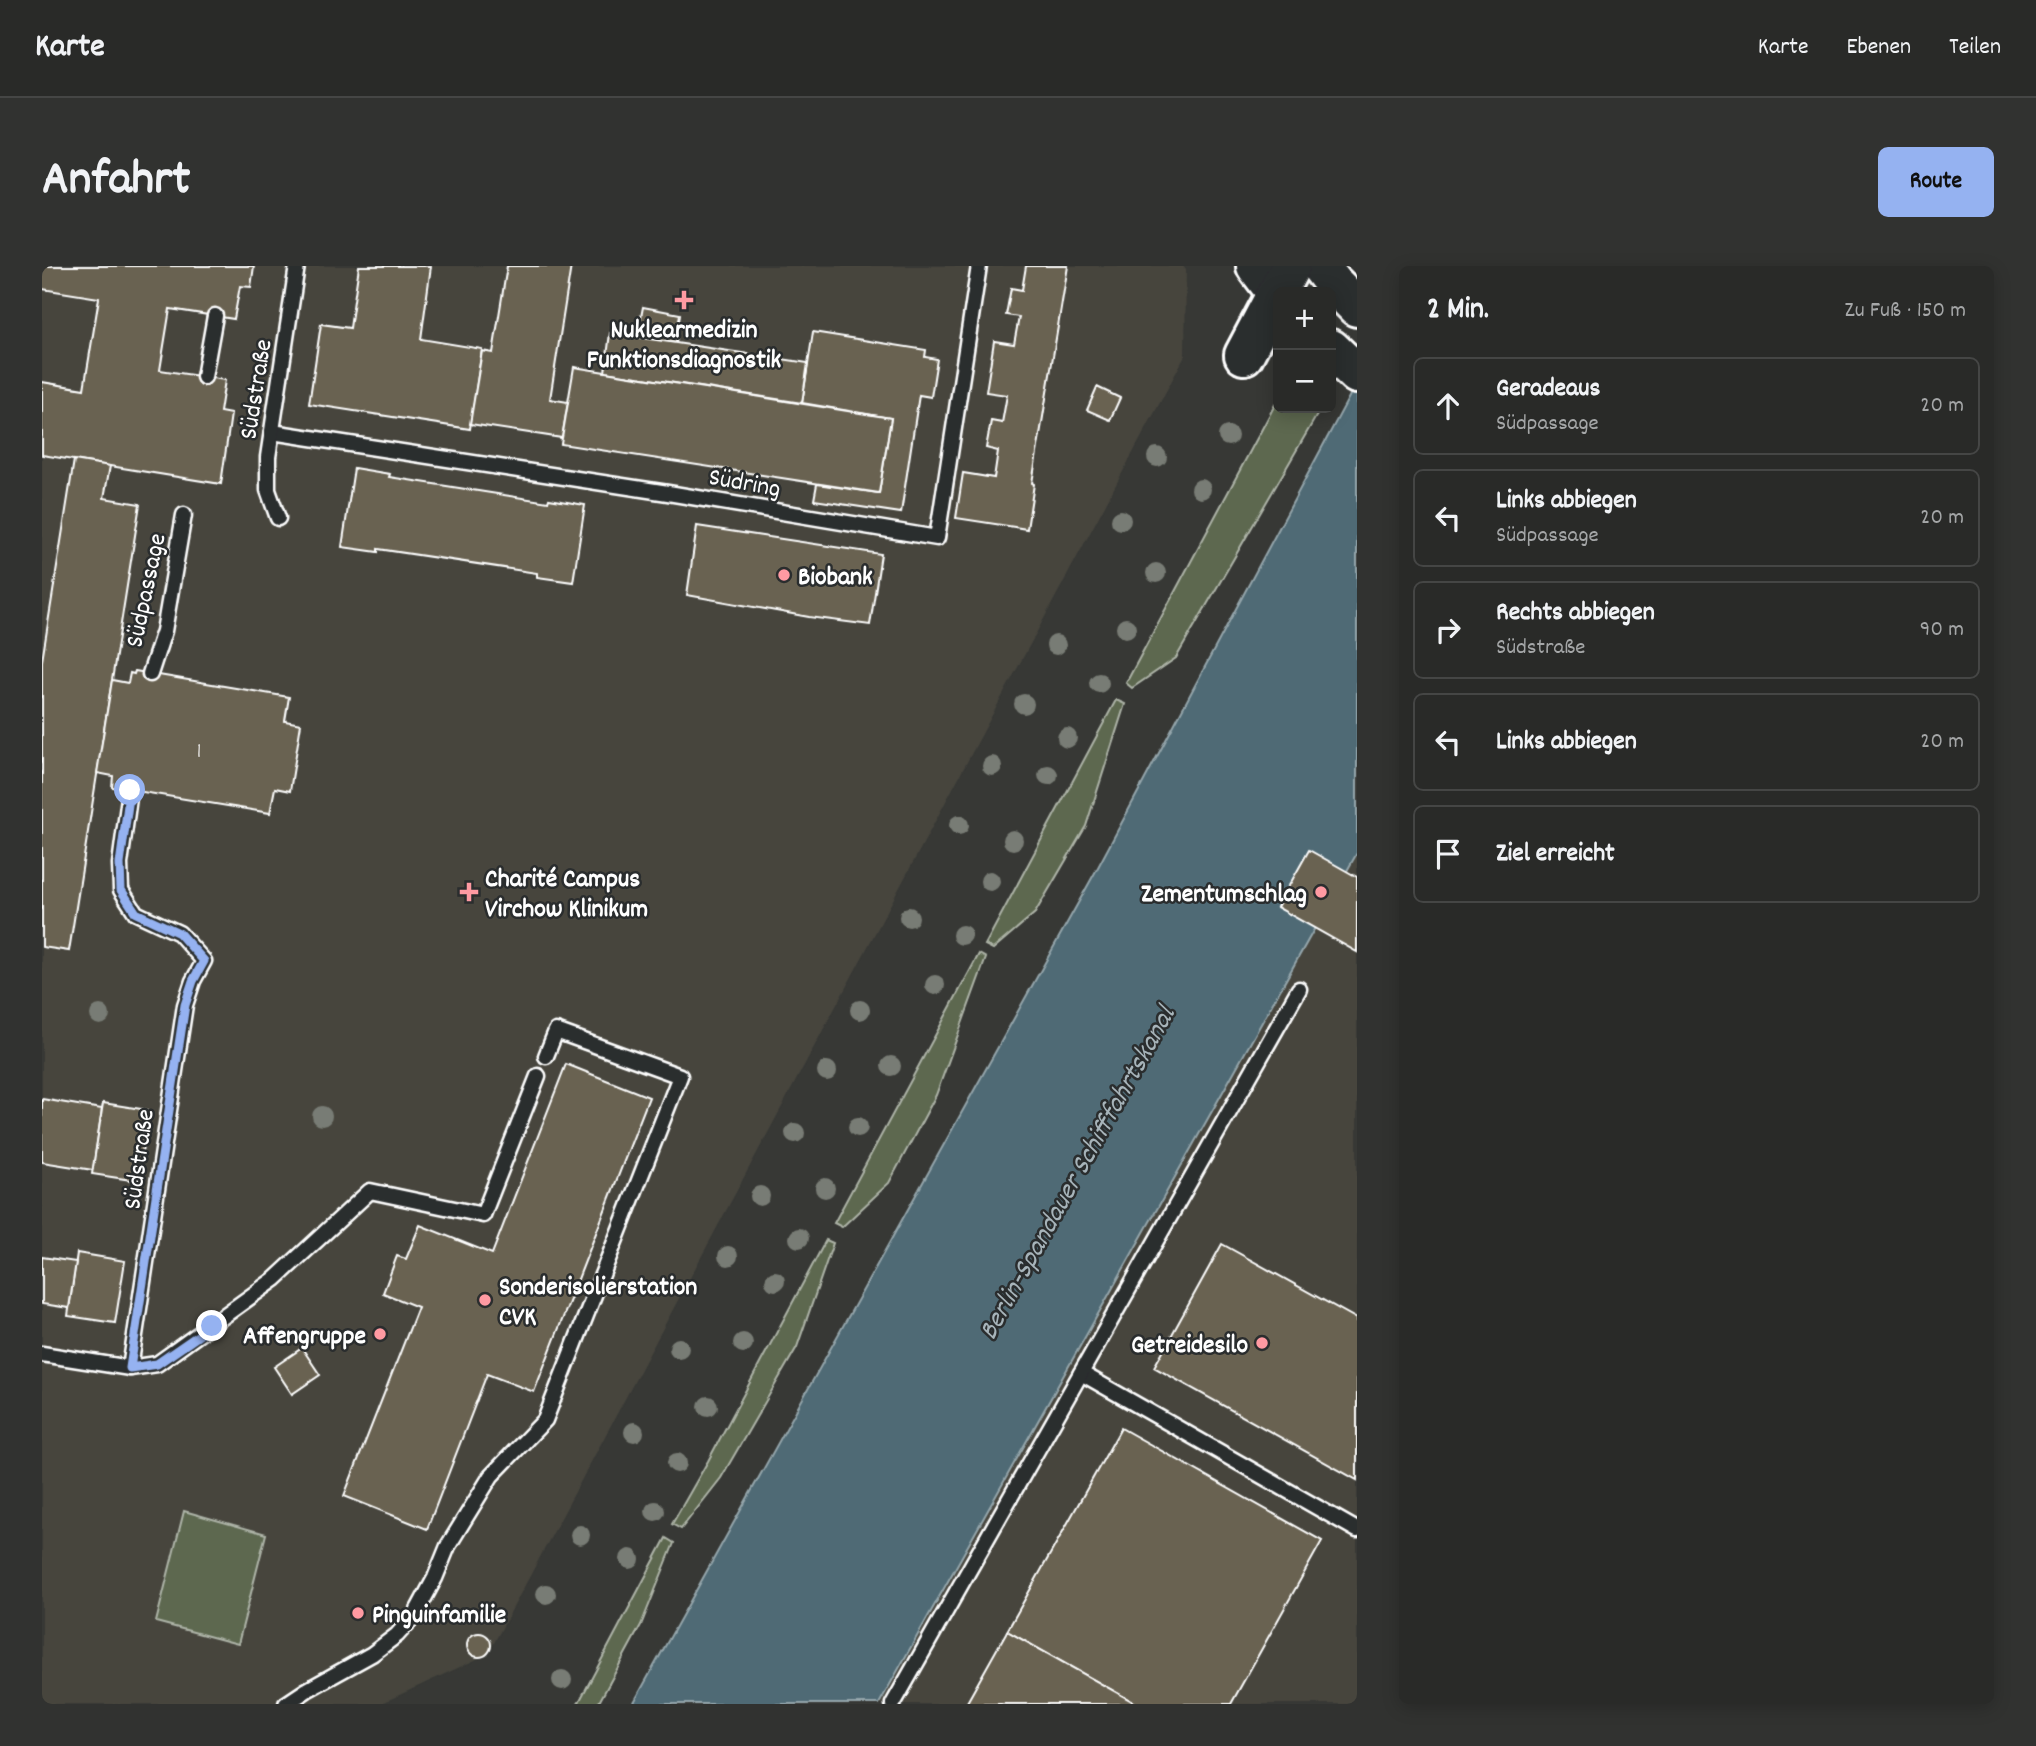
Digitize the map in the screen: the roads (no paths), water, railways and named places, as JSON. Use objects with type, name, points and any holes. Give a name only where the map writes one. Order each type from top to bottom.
[{"type":"street","points":[[1244,355],[1276,280]]},
{"type":"street","points":[[1332,350],[1357,374]]},
{"type":"lane","name":"Südstraße","points":[[278,518],[268,490],[268,457],[297,266]]},
{"type":"lane","name":"Südring","points":[[272,432],[937,538],[979,266]]},
{"type":"lane","points":[[204,377],[215,316]]},
{"type":"lane","name":"Südpassage","points":[[150,674],[164,631],[184,515]]},
{"type":"lane","name":"Südstraße","points":[[130,790],[120,864],[121,890],[136,913],[179,933],[204,961],[193,981],[185,1005],[130,1368]]},
{"type":"lane","points":[[893,1704],[1298,989]]},
{"type":"lane","points":[[286,1704],[372,1654],[397,1635],[415,1615],[448,1546],[491,1476],[545,1420],[680,1076],[556,1031],[546,1056]]},
{"type":"lane","points":[[42,1354],[130,1368],[157,1364],[275,1279],[370,1191],[483,1215],[538,1076]]},
{"type":"lane","points":[[1081,1373],[1357,1530]]},
{"type":"water","name":"Berlin-Spandauer Schifffahrtskanal","points":[[1357,382],[1357,853],[879,1704],[633,1704],[1097,869]]},
{"type":"place","name":"Nuklearmedizin Funktionsdiagnostik","points":[[684,300]]},
{"type":"place","name":"Biobank","points":[[784,575]]},
{"type":"place","name":"Charité Campus Virchow Klinikum","points":[[469,892]]},
{"type":"place","name":"Zementumschlag","points":[[1321,892]]},
{"type":"place","name":"Sonderisolierstation CVK","points":[[485,1300]]},
{"type":"place","name":"Affengruppe","points":[[380,1334]]},
{"type":"place","name":"Getreidesilo","points":[[1262,1343]]},
{"type":"place","name":"Pinguinfamilie","points":[[358,1613]]}]
